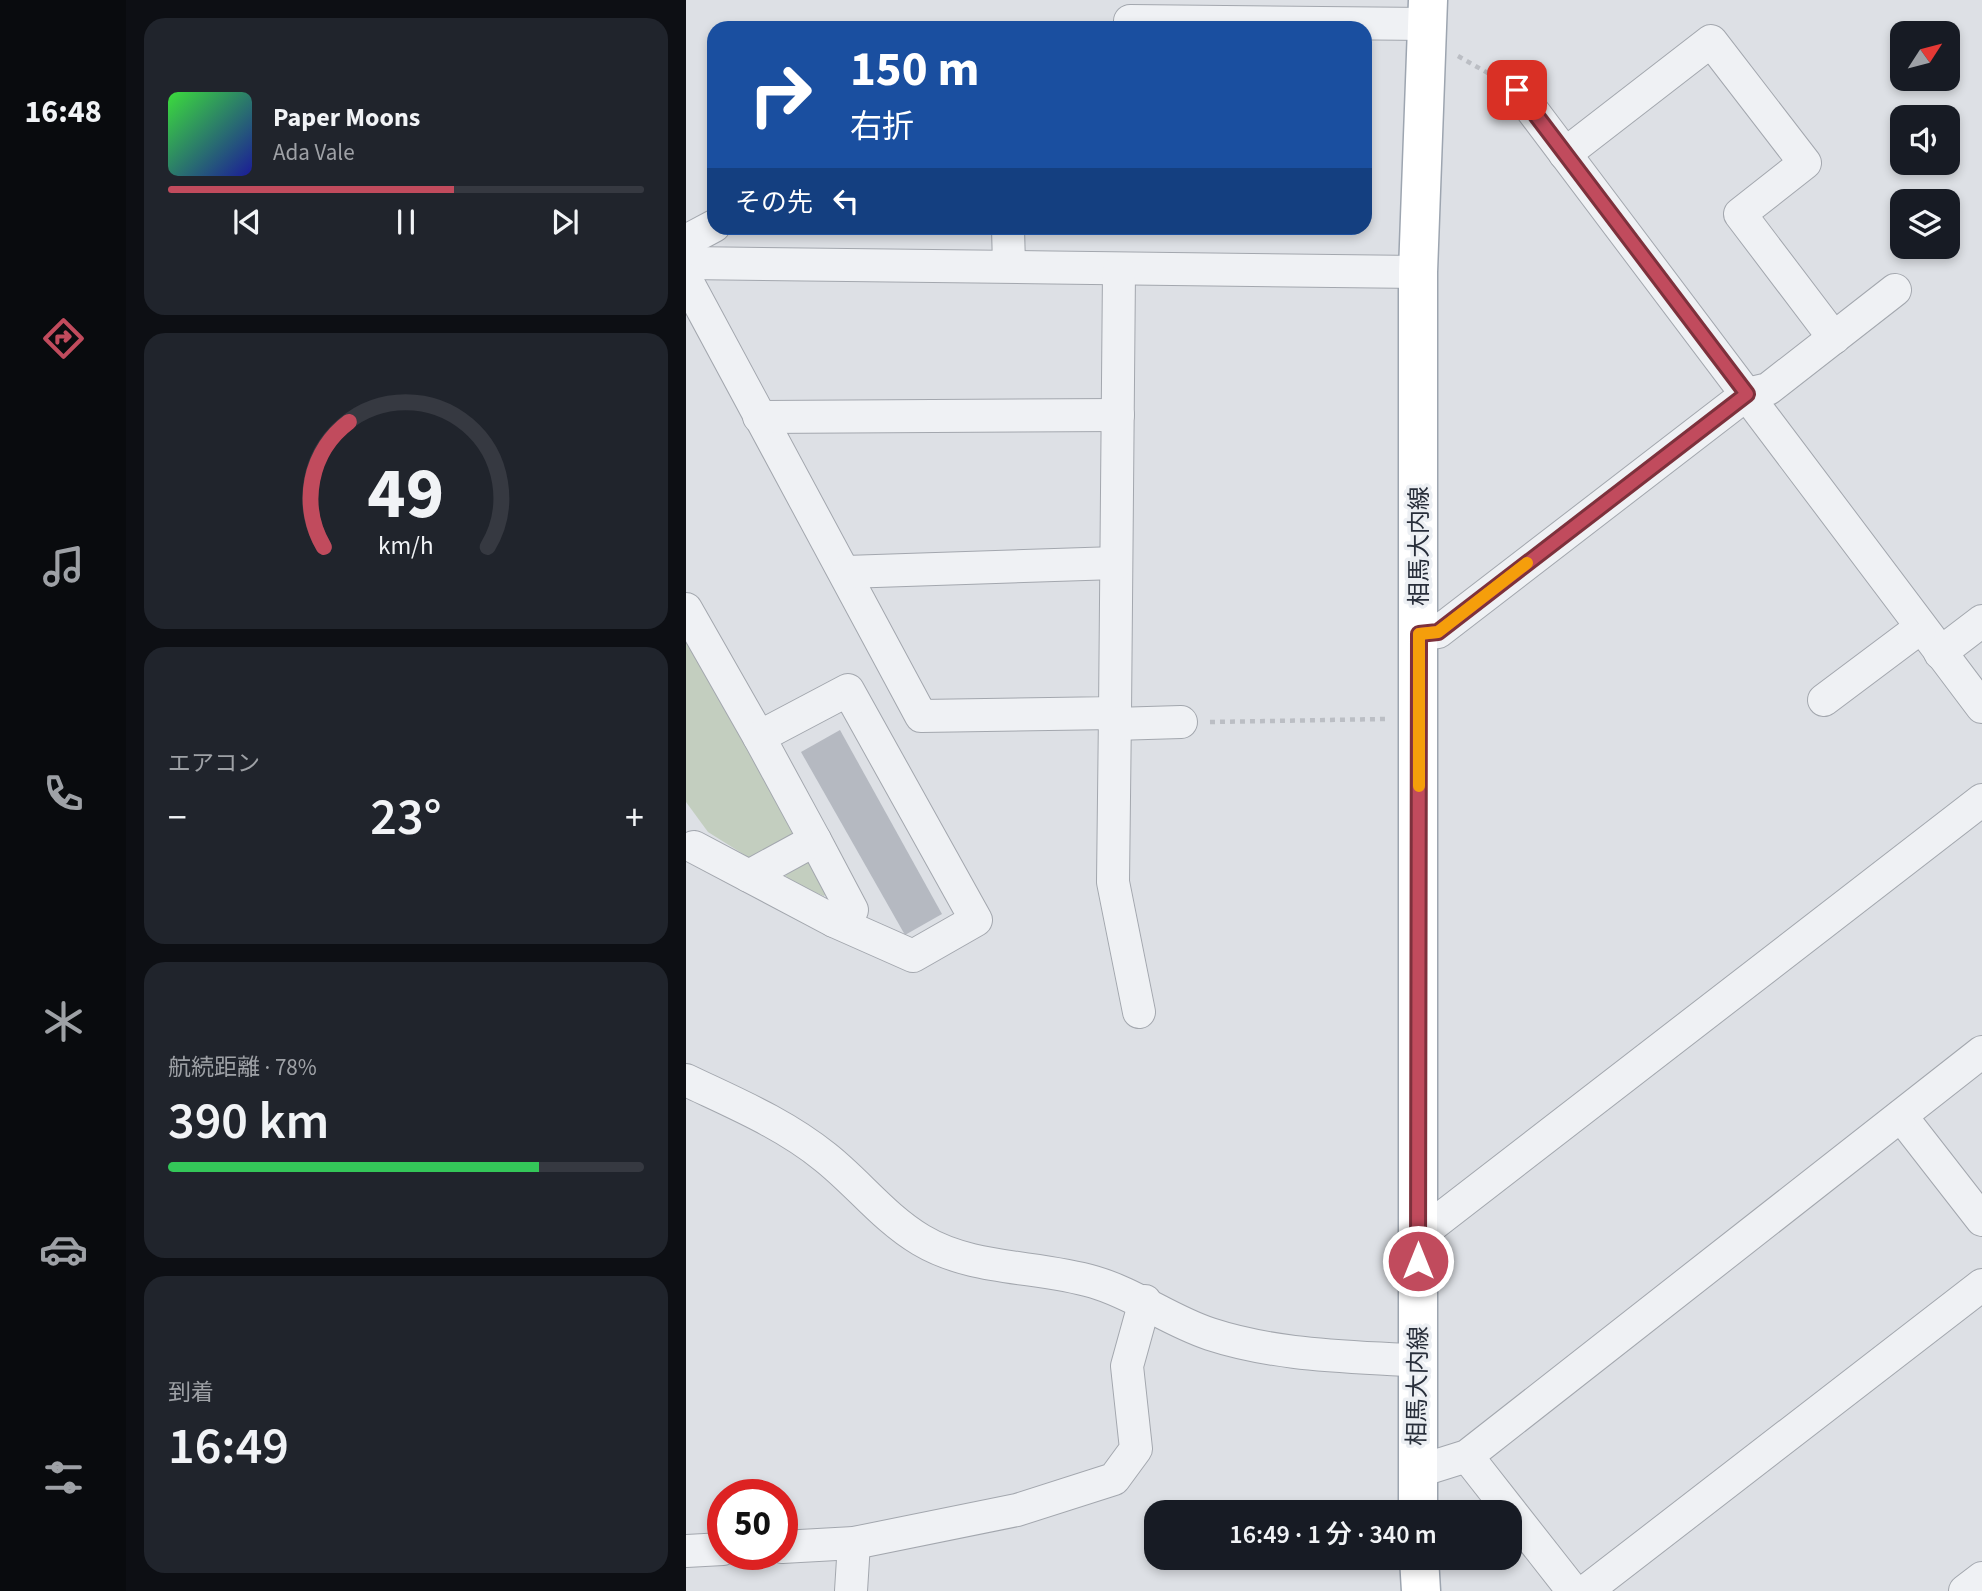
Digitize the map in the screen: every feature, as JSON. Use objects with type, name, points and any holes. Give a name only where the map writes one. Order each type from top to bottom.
[{"type":"main road","name":"相馬大内線","points":[[1417,1500],[1418,272],[1427,17]]},
{"type":"main road","points":[[1419,1570],[1420,1591]]},
{"type":"street","points":[[1130,21],[1427,17]]},
{"type":"street","points":[[1565,154],[1711,41],[1805,163],[1740,214],[1834,338]]},
{"type":"street","points":[[1517,90],[1982,707]]},
{"type":"street","points":[[686,241],[707,230]]},
{"type":"street","points":[[1008,235],[1009,265]]},
{"type":"street","points":[[686,262],[1009,265],[1119,271],[1418,272]]},
{"type":"street","points":[[1119,271],[1112,882],[1139,1012]]},
{"type":"street","points":[[686,279],[846,572],[921,716],[1115,718],[1181,722]]},
{"type":"street","points":[[1419,634],[1438,632],[1747,394],[1769,389],[1895,290]]},
{"type":"street","points":[[759,417],[1118,415]]},
{"type":"street","points":[[846,572],[1116,563]]},
{"type":"street","points":[[686,609],[759,737],[852,910],[834,921]]},
{"type":"street","points":[[1940,653],[1982,621]]},
{"type":"street","points":[[1824,700],[1920,628]]},
{"type":"street","points":[[689,848],[834,921],[914,956],[976,920],[848,690],[759,737]]},
{"type":"street","points":[[1418,1236],[1982,800]]},
{"type":"street","points":[[749,876],[815,840]]},
{"type":"street","points":[[1416,1472],[1466,1456],[1982,1052]]},
{"type":"street","points":[[686,1080],[775,1123],[826,1157],[869,1199],[919,1239],[961,1260],[1032,1268],[1094,1282],[1145,1301],[1206,1333],[1263,1350],[1419,1361]]},
{"type":"street","points":[[1902,1116],[1982,1220]]},
{"type":"street","points":[[1586,1591],[1982,1284]]},
{"type":"street","points":[[798,1546],[854,1543],[1017,1510],[1114,1479],[1136,1449],[1127,1366],[1145,1301]]},
{"type":"street","points":[[1466,1456],[1573,1591]]},
{"type":"street","points":[[851,1591],[854,1543]]},
{"type":"street","points":[[686,1551],[707,1550]]},
{"type":"street","points":[[1965,1591],[1982,1578]]},
{"type":"path","points":[[1427,17],[1517,90]]},
{"type":"path","points":[[1181,722],[1419,719]]},
{"type":"green space","points":[[686,626],[798,835],[751,859],[708,832],[686,802]]},
{"type":"green space","points":[[814,860],[826,894],[824,896],[790,882],[784,873],[789,867]]},
{"type":"building","points":[[840,730],[942,914],[905,935],[801,752]]},
{"type":"slow traffic","points":[[1419,786],[1419,634],[1438,632],[1527,563]]},
{"type":"route","points":[[1418,1261],[1419,634],[1438,632],[1747,394],[1517,90]]}]
